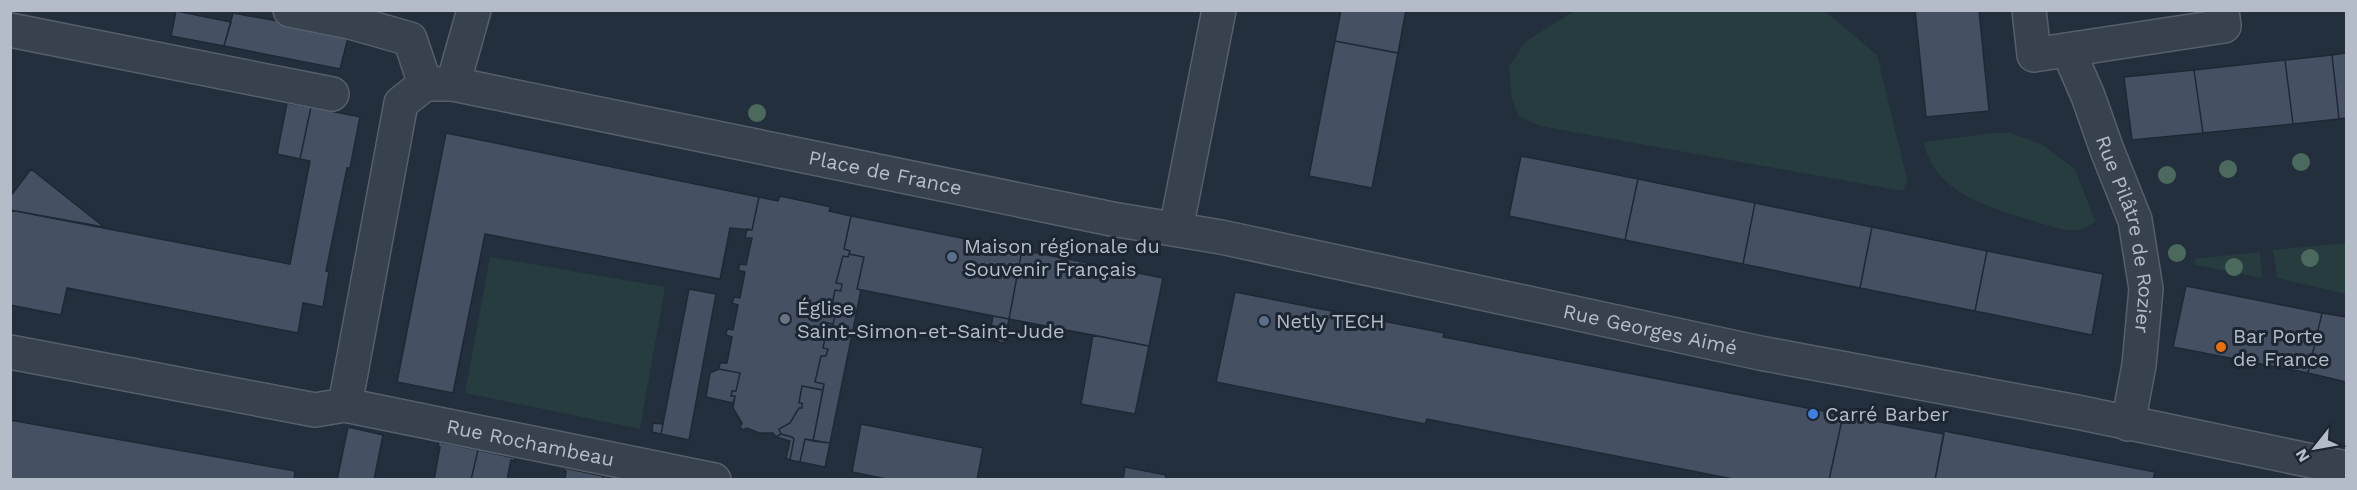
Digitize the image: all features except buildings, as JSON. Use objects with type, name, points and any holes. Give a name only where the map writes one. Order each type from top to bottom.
[{"type":"street","points":[[290,10],[350,22],[410,39],[439,84]]},
{"type":"street","points":[[345,405],[401,103],[439,84],[474,10]]},
{"type":"street","points":[[1176,229],[1219,10]]},
{"type":"street","points":[[2029,10],[2034,55],[2224,26],[2222,10]]},
{"type":"street","points":[[10,30],[332,94]]},
{"type":"street","name":"Rue Pilâtre de Rozier","points":[[2068,50],[2135,220],[2146,290],[2139,365],[2128,424]]},
{"type":"street","name":"Place de France","points":[[439,84],[1112,219],[1176,229]]},
{"type":"street","name":"Rue Georges Aimé","points":[[1176,229],[1748,351],[2077,412],[2346,468]]},
{"type":"street","name":"Rue Rochambeau","points":[[10,352],[315,410],[345,405],[714,480]]},
{"type":"green space","points":[[1815,10],[1827,13],[1877,55],[1907,179],[1903,191],[1540,126],[1519,116],[1512,100],[1509,67],[1525,42],[1574,11]]},
{"type":"green space","points":[[1992,133],[2011,133],[2041,144],[2075,169],[2095,221],[2081,229],[2068,230],[1983,204],[1952,186],[1939,174],[1929,159],[1924,142]]},
{"type":"green space","points":[[2346,243],[2346,294],[2277,278],[2273,250]]},
{"type":"green space","points":[[2260,252],[2262,278],[2196,265],[2194,259]]},
{"type":"green space","points":[[490,257],[665,287],[640,429],[465,393]]},
{"type":"place","name":"Maison régionale du Souvenir Français","points":[[952,257]]},
{"type":"place","name":"Église Saint-Simon-et-Saint-Jude","points":[[785,319]]},
{"type":"place","name":"Netly TECH","points":[[1264,321]]},
{"type":"place","name":"Bar Porte de France","points":[[2221,347]]},
{"type":"place","name":"Carré Barber","points":[[1813,414]]}]
